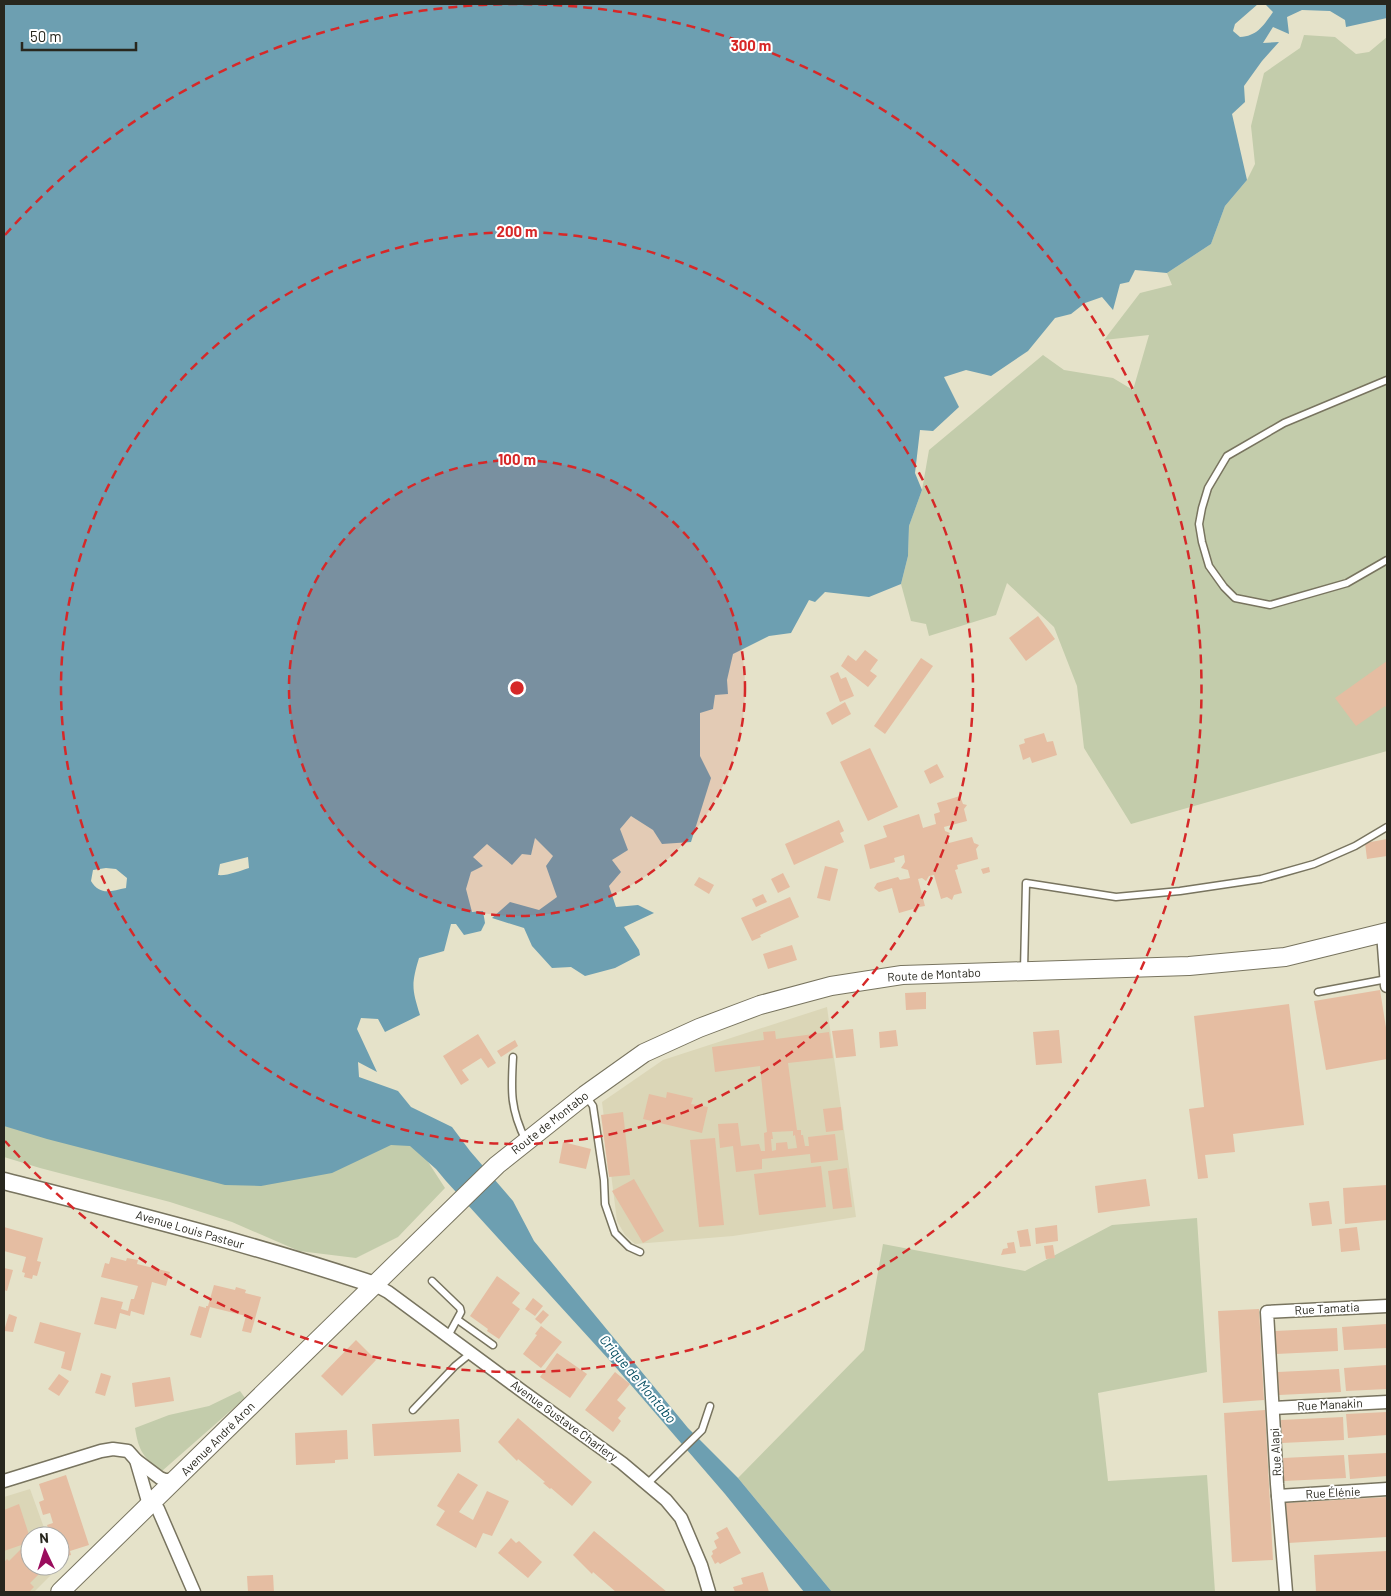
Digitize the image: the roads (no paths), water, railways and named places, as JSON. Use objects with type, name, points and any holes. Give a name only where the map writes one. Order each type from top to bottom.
[{"type":"main road","name":"Route de Montabo","points":[[375,1285],[455,1204],[497,1165],[585,1095],[644,1053],[699,1028],[769,1002],[831,986],[902,975],[1189,966],[1285,957],[1385,932]]},
{"type":"main road","name":"Avenue André Aron","points":[[60,1592],[375,1285]]},
{"type":"street","points":[[1385,932],[1387,986]]},
{"type":"street","name":"Avenue Louis Pasteur","points":[[4,1180],[156,1220],[330,1270],[375,1285]]},
{"type":"street","name":"Avenue Gustave Charlery","points":[[375,1285],[388,1292],[622,1462],[648,1483],[681,1518],[701,1565],[709,1592]]},
{"type":"street","name":"Rue Tamatia","points":[[1267,1312],[1387,1306]]},
{"type":"street","name":"Rue Alapi","points":[[1267,1312],[1286,1592]]},
{"type":"street","name":"Rue Manakin","points":[[1273,1408],[1387,1402]]},
{"type":"street","points":[[4,1481],[113,1449],[128,1451],[136,1460],[160,1478],[176,1480]]},
{"type":"street","points":[[136,1460],[147,1498],[158,1509],[194,1592]]},
{"type":"street","name":"Rue Élénie","points":[[1278,1496],[1387,1489]]},
{"type":"lane","points":[[1387,380],[1284,423],[1227,456],[1208,488],[1202,508],[1200,524],[1202,542],[1209,566],[1224,587],[1235,598],[1270,605],[1347,583],[1387,560]]},
{"type":"lane","points":[[1024,972],[1026,883],[1116,897],[1180,891],[1261,879],[1314,864],[1355,846],[1387,827]]},
{"type":"lane","points":[[1318,992],[1387,979]]},
{"type":"lane","points":[[513,1057],[512,1102],[517,1124],[526,1141]]},
{"type":"lane","points":[[585,1095],[593,1106],[606,1204],[615,1233],[629,1248],[640,1252]]},
{"type":"lane","points":[[432,1281],[460,1308],[461,1312],[458,1320],[448,1336]]},
{"type":"lane","points":[[458,1320],[493,1345]]},
{"type":"lane","points":[[414,1410],[455,1366],[471,1353]]},
{"type":"lane","points":[[648,1483],[702,1430],[710,1406]]},
{"type":"water","name":"Crique de Montabo","points":[[4,4],[1258,4],[1235,24],[1233,31],[1240,37],[1251,35],[1263,26],[1273,12],[1266,5],[1260,4],[1387,4],[1387,18],[1346,27],[1345,20],[1330,11],[1302,10],[1287,17],[1289,34],[1273,27],[1263,43],[1279,42],[1244,86],[1245,102],[1232,114],[1247,180],[1225,206],[1211,244],[1167,273],[1135,270],[1129,282],[1120,284],[1113,310],[1102,297],[1085,303],[1071,314],[1055,318],[1028,351],[991,376],[966,370],[944,377],[959,407],[933,431],[920,430],[915,473],[922,490],[909,526],[908,556],[901,584],[869,597],[825,592],[815,602],[809,600],[791,633],[769,636],[733,654],[727,680],[728,694],[715,695],[713,709],[700,713],[700,756],[711,778],[691,842],[662,844],[653,830],[631,816],[620,829],[628,850],[612,860],[621,872],[609,886],[616,907],[638,905],[654,913],[624,927],[639,950],[640,955],[615,968],[585,976],[571,967],[552,968],[532,946],[524,928],[492,918],[510,902],[539,910],[557,897],[546,866],[553,856],[535,838],[531,855],[522,854],[512,865],[487,844],[473,857],[483,866],[471,872],[466,889],[472,912],[483,911],[485,923],[481,931],[464,935],[456,924],[451,924],[444,951],[419,958],[414,987],[415,999],[420,1015],[385,1032],[378,1019],[361,1018],[357,1029],[377,1072],[358,1062],[359,1077],[398,1091],[411,1107],[452,1127],[513,1201],[534,1241],[688,1428],[738,1478],[832,1592],[804,1592],[725,1494],[612,1363],[436,1169],[410,1146],[391,1145],[332,1173],[261,1186],[225,1185],[4,1126]],"holes":[[[248,857],[249,868],[218,875],[220,864]],[[116,869],[127,878],[126,888],[102,891],[94,886],[91,881],[93,870]]]}]
